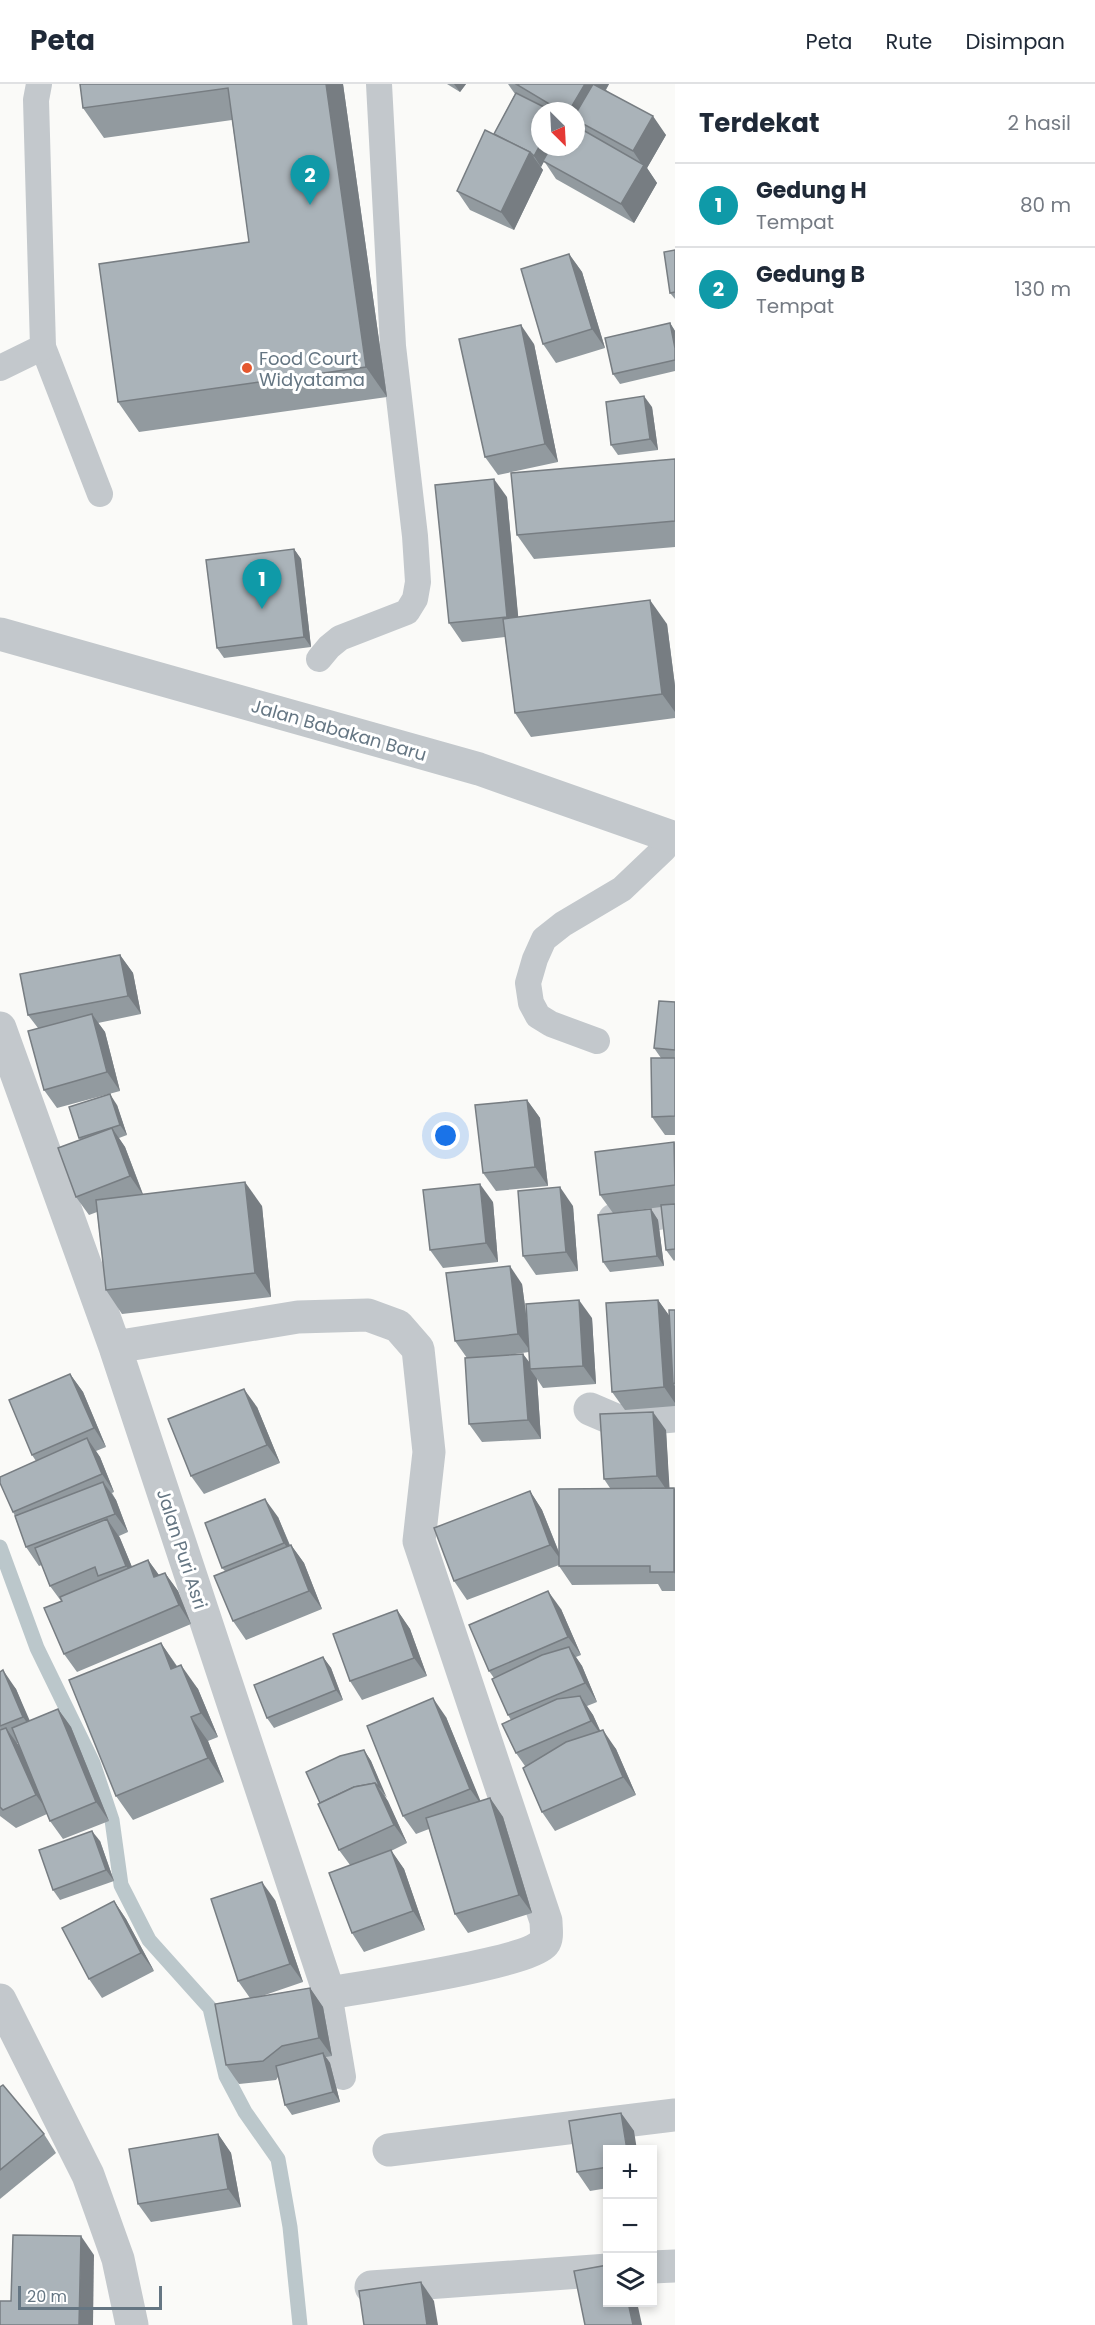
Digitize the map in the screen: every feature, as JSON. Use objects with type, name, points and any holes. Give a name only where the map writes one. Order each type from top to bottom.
[{"type":"street","name":"Jalan Babakan Baru","points":[[0,634],[479,769],[672,837]]},
{"type":"street","name":"Jalan Puri Asri","points":[[0,1028],[115,1347],[329,1993]]},
{"type":"street","points":[[614,1220],[675,1211]]},
{"type":"street","points":[[115,1347],[298,1317],[368,1316],[398,1326],[418,1349],[429,1452],[419,1541],[546,1921],[546,1940],[537,1948],[467,1969],[329,1993]]},
{"type":"street","points":[[590,1409],[618,1421],[675,1416]]},
{"type":"street","points":[[0,2000],[88,2175],[118,2259],[132,2325]]},
{"type":"street","points":[[389,2150],[675,2115]]},
{"type":"street","points":[[657,2267],[675,2266]]},
{"type":"street","points":[[371,2287],[603,2270]]},
{"type":"lane","points":[[39,84],[36,100],[42,347],[100,494]]},
{"type":"lane","points":[[320,660],[329,647],[340,638],[407,612],[415,599],[418,582],[393,346],[379,84]]},
{"type":"lane","points":[[0,368],[42,347]]},
{"type":"lane","points":[[597,1041],[551,1024],[538,1016],[531,1003],[528,984],[535,959],[544,939],[563,924],[622,889],[664,849],[672,837]]},
{"type":"lane","name":"Jalan Puri Asri","points":[[329,1993],[343,2076]]},
{"type":"building","points":[[80,84],[326,84],[366,367],[118,402],[99,264],[249,242],[228,88],[83,108]]},
{"type":"building","points":[[516,84],[585,84],[574,102],[546,102]]},
{"type":"building","points":[[593,84],[653,116],[633,151],[585,125],[585,102],[582,102]]},
{"type":"building","points":[[516,93],[534,102],[531,102],[531,153],[494,134]]},
{"type":"building","points":[[485,130],[530,152],[501,212],[457,191]]},
{"type":"building","points":[[585,131],[644,165],[621,204],[543,161],[546,156],[585,156]]},
{"type":"building","points":[[675,250],[675,292],[670,293],[664,252]]},
{"type":"building","points":[[569,254],[592,329],[543,344],[521,269]]},
{"type":"building","points":[[670,323],[675,360],[613,374],[605,338]]},
{"type":"building","points":[[521,325],[545,444],[485,457],[459,339]]},
{"type":"building","points":[[644,396],[650,439],[611,445],[606,402]]},
{"type":"building","points":[[675,459],[675,521],[517,535],[511,473]]},
{"type":"building","points":[[494,479],[507,617],[449,623],[435,485]]},
{"type":"building","points":[[294,549],[304,637],[217,648],[206,560]]},
{"type":"building","points":[[650,600],[662,694],[515,713],[503,619]]},
{"type":"building","points":[[120,955],[128,996],[28,1015],[20,974]]},
{"type":"building","points":[[659,1001],[675,1002],[675,1050],[654,1048]]},
{"type":"building","points":[[92,1014],[107,1072],[44,1090],[28,1031]]},
{"type":"building","points":[[651,1058],[675,1058],[675,1116],[652,1117]]},
{"type":"building","points":[[110,1094],[120,1125],[79,1138],[69,1107]]},
{"type":"building","points":[[527,1100],[535,1167],[483,1173],[475,1105]]},
{"type":"building","points":[[112,1128],[130,1176],[76,1197],[58,1148]]},
{"type":"building","points":[[674,1142],[675,1185],[600,1195],[595,1152]]},
{"type":"building","points":[[245,1182],[255,1273],[106,1290],[96,1200]]},
{"type":"building","points":[[480,1184],[486,1243],[430,1250],[423,1190]]},
{"type":"building","points":[[560,1187],[566,1252],[523,1256],[518,1191]]},
{"type":"building","points":[[675,1204],[675,1249],[666,1250],[661,1205]]},
{"type":"building","points":[[651,1209],[657,1256],[603,1262],[598,1215]]},
{"type":"building","points":[[510,1266],[518,1334],[455,1341],[446,1273]]},
{"type":"building","points":[[579,1300],[583,1366],[530,1369],[526,1304]]},
{"type":"building","points":[[658,1300],[664,1387],[612,1392],[606,1303]]},
{"type":"building","points":[[669,1310],[675,1310],[675,1383],[673,1384]]},
{"type":"building","points":[[523,1354],[528,1420],[469,1424],[465,1358]]},
{"type":"building","points":[[70,1374],[94,1428],[32,1455],[9,1400]]},
{"type":"building","points":[[244,1389],[267,1445],[191,1476],[168,1419]]},
{"type":"building","points":[[653,1412],[657,1476],[604,1479],[600,1414]]},
{"type":"building","points":[[87,1438],[102,1474],[13,1512],[0,1483],[0,1477]]},
{"type":"building","points":[[103,1482],[115,1514],[26,1547],[15,1516]]},
{"type":"building","points":[[674,1488],[674,1572],[650,1572],[650,1566],[559,1566],[559,1489]]},
{"type":"building","points":[[530,1491],[550,1545],[454,1581],[434,1528]]},
{"type":"building","points":[[265,1499],[284,1543],[222,1568],[205,1523]]},
{"type":"building","points":[[107,1519],[126,1566],[98,1576],[95,1567],[50,1586],[35,1548]]},
{"type":"building","points":[[291,1545],[309,1591],[233,1621],[214,1576]]},
{"type":"building","points":[[148,1560],[154,1577],[165,1573],[179,1605],[64,1654],[44,1608],[62,1601],[60,1597]]},
{"type":"building","points":[[548,1591],[568,1637],[489,1671],[469,1625]]},
{"type":"building","points":[[397,1610],[414,1658],[350,1681],[333,1634]]},
{"type":"building","points":[[161,1643],[171,1669],[181,1665],[201,1713],[191,1717],[208,1758],[116,1796],[69,1680]]},
{"type":"building","points":[[569,1647],[585,1683],[508,1715],[492,1679],[542,1655]]},
{"type":"building","points":[[323,1657],[336,1690],[267,1718],[254,1685]]},
{"type":"building","points":[[3,1670],[23,1717],[0,1726],[0,1672]]},
{"type":"building","points":[[580,1696],[591,1721],[516,1753],[502,1724],[557,1699]]},
{"type":"building","points":[[433,1698],[470,1789],[403,1816],[367,1726]]},
{"type":"building","points":[[58,1709],[96,1802],[50,1821],[12,1728]]},
{"type":"building","points":[[6,1728],[36,1795],[3,1810],[0,1807],[0,1730]]},
{"type":"building","points":[[603,1730],[623,1777],[542,1812],[523,1768],[566,1742]]},
{"type":"building","points":[[364,1750],[380,1788],[375,1783],[354,1787],[320,1803],[306,1772],[340,1756]]},
{"type":"building","points":[[375,1783],[394,1825],[339,1850],[318,1804],[354,1787]]},
{"type":"building","points":[[490,1798],[519,1895],[455,1914],[426,1818]]},
{"type":"building","points":[[92,1831],[106,1870],[53,1890],[39,1850]]},
{"type":"building","points":[[391,1850],[413,1911],[352,1933],[329,1873]]},
{"type":"building","points":[[262,1882],[290,1964],[238,1981],[211,1899]]},
{"type":"building","points":[[114,1901],[141,1953],[89,1979],[62,1928]]},
{"type":"building","points":[[310,1988],[319,2038],[282,2046],[263,2061],[226,2065],[215,2004]]},
{"type":"building","points":[[323,2053],[333,2092],[285,2105],[276,2066]]},
{"type":"building","points":[[3,2085],[44,2134],[0,2170],[0,2087]]},
{"type":"building","points":[[621,2113],[626,2145],[603,2145],[603,2168],[577,2172],[569,2121]]},
{"type":"building","points":[[218,2134],[228,2189],[138,2204],[129,2149]]},
{"type":"building","points":[[13,2235],[81,2236],[79,2325],[0,2325],[0,2301],[11,2301]]},
{"type":"building","points":[[603,2266],[603,2307],[629,2307],[633,2325],[585,2325],[574,2271]]},
{"type":"building","points":[[421,2282],[427,2325],[364,2325],[359,2291]]},
{"type":"waterway","points":[[0,1547],[37,1648],[93,1763],[112,1820],[121,1885],[149,1940],[210,2008],[226,2076],[245,2112],[278,2159],[290,2227],[300,2325]]},
{"type":"place","name":"Gedung B","points":[[310,205]]},
{"type":"place","name":"Food Court Widyatama","points":[[247,368]]},
{"type":"place","name":"Gedung H","points":[[262,609]]}]
